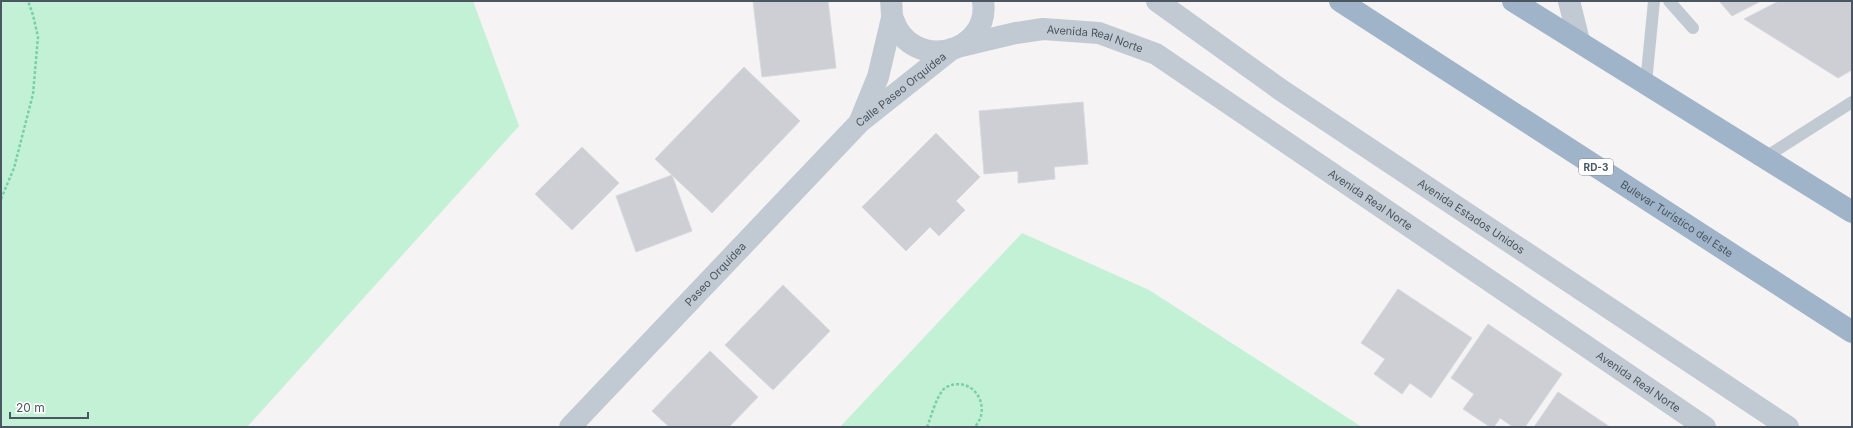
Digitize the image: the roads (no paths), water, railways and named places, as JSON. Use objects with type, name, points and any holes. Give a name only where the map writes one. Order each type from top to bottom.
[{"type":"highway","name":"Bulevar Turístico del Este","points":[[1340,1],[1852,332]]},
{"type":"highway","points":[[1513,1],[1852,212]]},
{"type":"street","name":"Avenida Estados Unidos","points":[[1157,1],[1281,90],[1788,427]]},
{"type":"street","points":[[1569,1],[1579,41]]},
{"type":"street","points":[[983,3],[997,21],[1016,33]]},
{"type":"street","name":"Calle Paseo Orquídea","points":[[860,122],[973,35],[980,21],[983,3]]},
{"type":"street","name":"Avenida Real Norte","points":[[891,7],[898,31],[907,41],[920,49],[934,52],[1016,33],[1043,29],[1099,33],[1156,54],[1705,427]]},
{"type":"street","name":"Calle Paseo Orquídea","points":[[860,122],[878,77],[891,7]]},
{"type":"street","name":"Paseo Orquídea","points":[[570,427],[860,122]]},
{"type":"lane","points":[[1646,83],[1654,1]]},
{"type":"lane","points":[[1669,1],[1693,28]]},
{"type":"lane","points":[[1764,158],[1852,102]]}]
